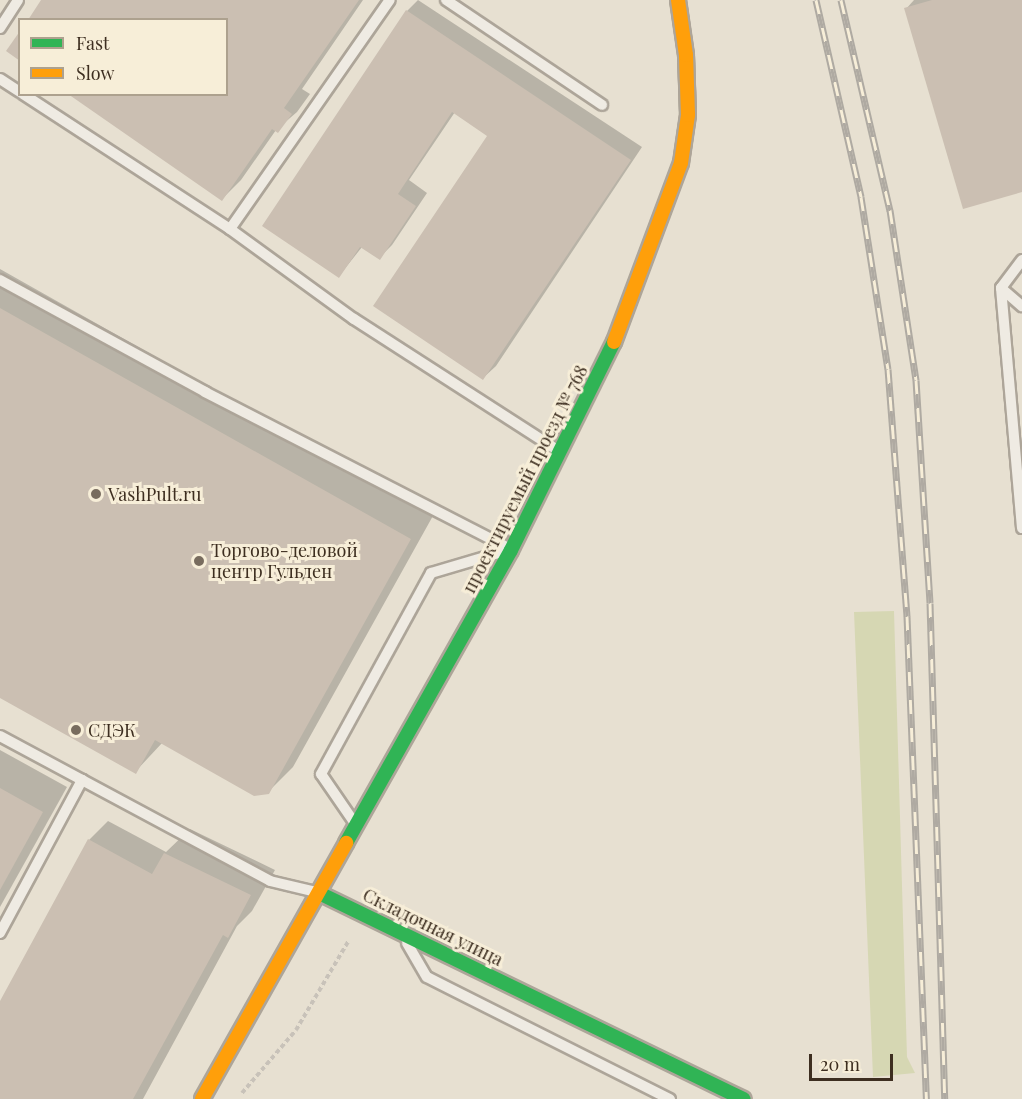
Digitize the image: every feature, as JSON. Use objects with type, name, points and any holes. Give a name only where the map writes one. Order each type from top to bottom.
[{"type":"street","name":"проектируемый проезд № 768","points":[[320,893],[511,550],[562,453],[642,274],[681,163],[688,115],[687,55],[678,0]]},
{"type":"street","name":"Складочная улица","points":[[320,893],[744,1099]]},
{"type":"street","points":[[202,1099],[320,893]]},
{"type":"lane","points":[[0,28],[18,0]]},
{"type":"lane","points":[[230,229],[390,0]]},
{"type":"lane","points":[[446,0],[602,105]]},
{"type":"lane","points":[[0,79],[18,91]]},
{"type":"lane","points":[[26,96],[230,229],[354,319],[562,453]]},
{"type":"lane","points":[[1022,260],[1001,288],[1022,528]]},
{"type":"lane","points":[[0,280],[205,392],[511,550]]},
{"type":"lane","points":[[1001,288],[1022,306]]},
{"type":"lane","points":[[357,826],[321,774],[431,573],[511,550]]},
{"type":"lane","points":[[0,736],[270,880],[320,893]]},
{"type":"lane","points":[[0,933],[82,780]]},
{"type":"lane","points":[[402,932],[413,959],[427,977],[670,1099]]},
{"type":"path","points":[[237,1099],[296,1030],[351,937],[358,933]]},
{"type":"green space","points":[[894,611],[907,1057],[915,1073],[873,1077],[854,612]]},
{"type":"building","points":[[41,0],[359,0],[284,108],[292,114],[278,133],[272,129],[222,201],[71,96],[228,96],[228,18],[29,18]]},
{"type":"building","points":[[932,0],[1022,0],[1022,192],[963,209],[904,8]]},
{"type":"building","points":[[406,10],[631,160],[483,380],[373,306],[487,136],[452,112],[398,194],[416,206],[380,260],[360,247],[339,278],[262,226]]},
{"type":"building","points":[[18,34],[18,60],[6,51]]},
{"type":"building","name":"Торгово-деловой центр Гульден","points":[[0,308],[411,539],[269,794],[254,796],[155,740],[136,774],[0,698]]},
{"type":"building","points":[[0,788],[43,812],[0,890]]},
{"type":"building","points":[[88,839],[152,874],[164,853],[251,895],[228,938],[223,935],[133,1099],[0,1099],[0,1001]]},
{"type":"railway","points":[[816,0],[861,197],[888,369],[907,616],[926,1099]]},
{"type":"railway","points":[[841,0],[890,210],[916,380],[930,603],[945,1099]]},
{"type":"traffic: fast","points":[[346,843],[511,550],[614,342]]},
{"type":"traffic: fast","points":[[319,893],[744,1099]]},
{"type":"traffic: slow","points":[[614,342],[681,163],[688,115],[686,55],[678,0]]},
{"type":"traffic: slow","points":[[202,1099],[346,843]]},
{"type":"place","name":"VashPult.ru","points":[[96,494]]},
{"type":"place","name":"Торгово-деловой центр Гульден","points":[[199,561]]},
{"type":"place","name":"СДЭК","points":[[76,730]]}]
